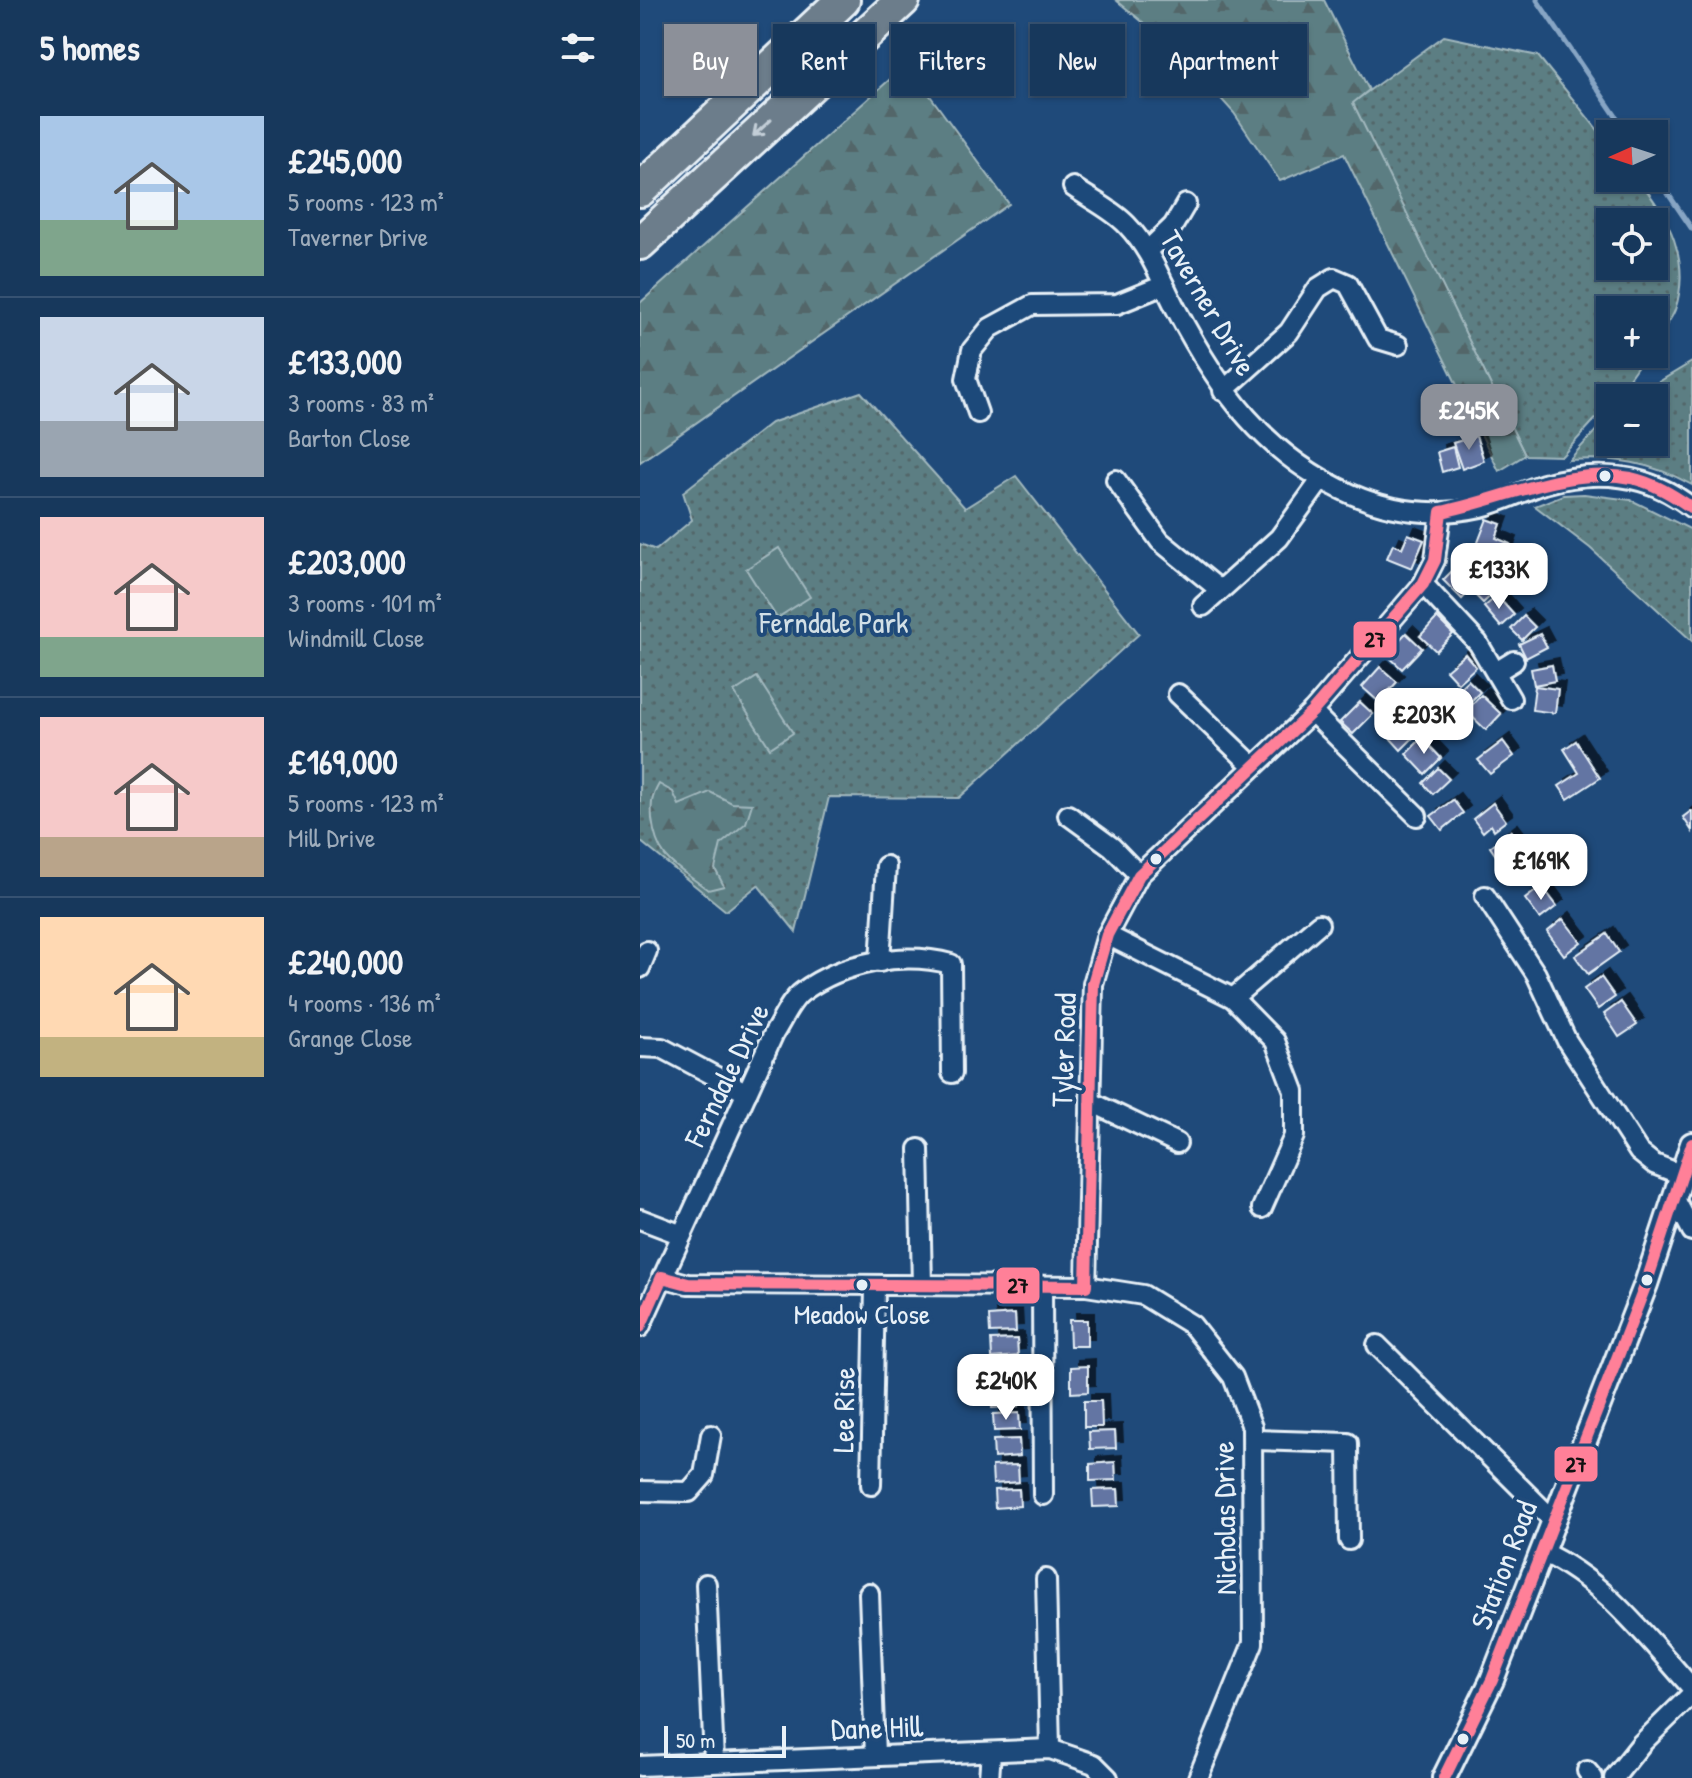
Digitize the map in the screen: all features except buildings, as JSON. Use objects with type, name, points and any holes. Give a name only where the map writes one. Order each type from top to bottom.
[{"type":"highway","points":[[640,190],[843,0]]},
{"type":"highway","points":[[640,243],[903,0]]},
{"type":"street","name":"Taverner Drive","points":[[1073,187],[1126,224],[1148,250],[1223,391],[1269,440],[1321,480],[1385,508],[1441,512],[1482,506],[1561,479],[1611,475],[1662,489],[1692,508]]},
{"type":"street","points":[[1148,250],[1173,226],[1186,204]]},
{"type":"street","points":[[1223,391],[1289,332],[1318,288],[1334,278],[1348,284],[1366,323],[1378,339],[1398,345]]},
{"type":"street","points":[[978,413],[966,379],[972,350],[990,328],[1032,305],[1117,304],[1164,285]]},
{"type":"street","points":[[1116,480],[1160,541],[1220,590]]},
{"type":"street","points":[[1203,606],[1279,538],[1321,480]]},
{"type":"street","name":"Tyler Road","points":[[1086,1286],[1093,984],[1107,935],[1139,875],[1312,712],[1423,584],[1435,560],[1441,512]]},
{"type":"street","points":[[1423,584],[1478,643],[1511,699]]},
{"type":"street","points":[[1496,672],[1514,661]]},
{"type":"street","points":[[1178,694],[1253,766]]},
{"type":"street","points":[[1312,712],[1417,816]]},
{"type":"street","points":[[1068,815],[1112,847],[1139,875]]},
{"type":"street","points":[[880,962],[886,866]]},
{"type":"street","points":[[1485,896],[1536,974],[1567,1041],[1639,1152],[1654,1164],[1682,1175]]},
{"type":"street","points":[[1233,998],[1319,924]]},
{"type":"street","points":[[1107,935],[1233,998],[1275,1041],[1294,1091],[1294,1136],[1262,1208]]},
{"type":"street","name":"Ferndale Drive","points":[[640,1327],[774,1033],[799,993],[847,968],[929,958],[951,964],[952,1073]]},
{"type":"street","points":[[640,1047],[662,1048],[747,1093]]},
{"type":"street","points":[[1091,1102],[1177,1143]]},
{"type":"street","name":"Station Road","points":[[1444,1778],[1492,1680],[1646,1284],[1692,1144]]},
{"type":"street","points":[[919,1149],[922,1285]]},
{"type":"street","points":[[1675,1199],[1692,1231]]},
{"type":"street","points":[[640,1219],[682,1235]]},
{"type":"street","name":"Nicholas Drive","points":[[662,1277],[688,1284],[875,1288],[922,1285],[1086,1286],[1143,1295],[1192,1325],[1233,1377],[1254,1440],[1253,1643],[1198,1778]]},
{"type":"street","name":"Lee Rise","points":[[871,1485],[875,1288]]},
{"type":"street","points":[[1042,1288],[1043,1495]]},
{"type":"street","points":[[1377,1345],[1553,1520]]},
{"type":"street","points":[[640,1491],[689,1492],[704,1475],[711,1435]]},
{"type":"street","points":[[1254,1440],[1348,1443],[1349,1540]]},
{"type":"street","points":[[1542,1552],[1567,1563],[1607,1595],[1692,1688]]},
{"type":"street","points":[[1046,1579],[1050,1749]]},
{"type":"street","points":[[706,1584],[714,1761]]},
{"type":"street","points":[[869,1593],[875,1755]]},
{"type":"street","points":[[1614,1778],[1641,1744],[1692,1694]]},
{"type":"street","name":"Dane Hill","points":[[640,1766],[714,1761],[806,1769],[875,1755],[1050,1749],[1094,1764],[1108,1778]]},
{"type":"street","points":[[989,1778],[991,1752]]},
{"type":"green space","points":[[1116,0],[1324,0],[1369,90],[1353,103],[1525,455],[1499,471],[1344,154],[1280,181],[1234,113],[1219,96],[1307,96],[1307,24],[1145,24]]},
{"type":"green space","points":[[1444,36],[1538,56],[1596,128],[1596,192],[1647,192],[1658,208],[1596,208],[1596,280],[1668,280],[1668,225],[1679,256],[1680,292],[1668,322],[1668,296],[1596,296],[1596,368],[1636,368],[1625,384],[1596,384],[1596,418],[1562,456],[1525,455],[1352,103]]},
{"type":"green space","points":[[891,78],[891,96],[930,96],[1009,204],[640,462],[640,303],[871,96],[875,96]]},
{"type":"green space","points":[[1692,362],[1692,485],[1647,466],[1602,459],[1569,460],[1596,430],[1596,456],[1668,456],[1668,384],[1655,384]]},
{"type":"green space","name":"Ferndale Park","points":[[861,392],[965,508],[1016,476],[1139,634],[959,798],[829,797],[796,932],[758,885],[726,911],[640,841],[640,544],[656,550],[692,520],[683,492],[771,423]]},
{"type":"green space","points":[[1584,494],[1631,500],[1692,530],[1692,641],[1590,548],[1535,506],[1563,495]]},
{"type":"green space","points":[[779,548],[810,597],[777,618],[746,569]]},
{"type":"green space","points":[[757,677],[793,733],[770,748],[734,692]]},
{"type":"green space","points":[[659,784],[673,792],[679,805],[710,792],[732,803],[752,804],[746,823],[721,844],[715,869],[724,886],[708,890],[670,862],[658,845],[652,819],[652,801]]},
{"type":"waterway","points":[[1537,0],[1618,120]]},
{"type":"waterway","points":[[1667,192],[1692,229]]},
{"type":"transit line","name":"27","points":[[640,1327],[662,1277],[688,1284],[1086,1286],[1093,984],[1107,935],[1139,875],[1312,712],[1423,584],[1435,560],[1441,512],[1559,480],[1607,476],[1648,483],[1692,508]]},
{"type":"transit line","name":"27","points":[[1444,1778],[1492,1680],[1646,1284],[1692,1144]]},
{"type":"place","name":"Meadow Close","points":[[862,1285]]}]
